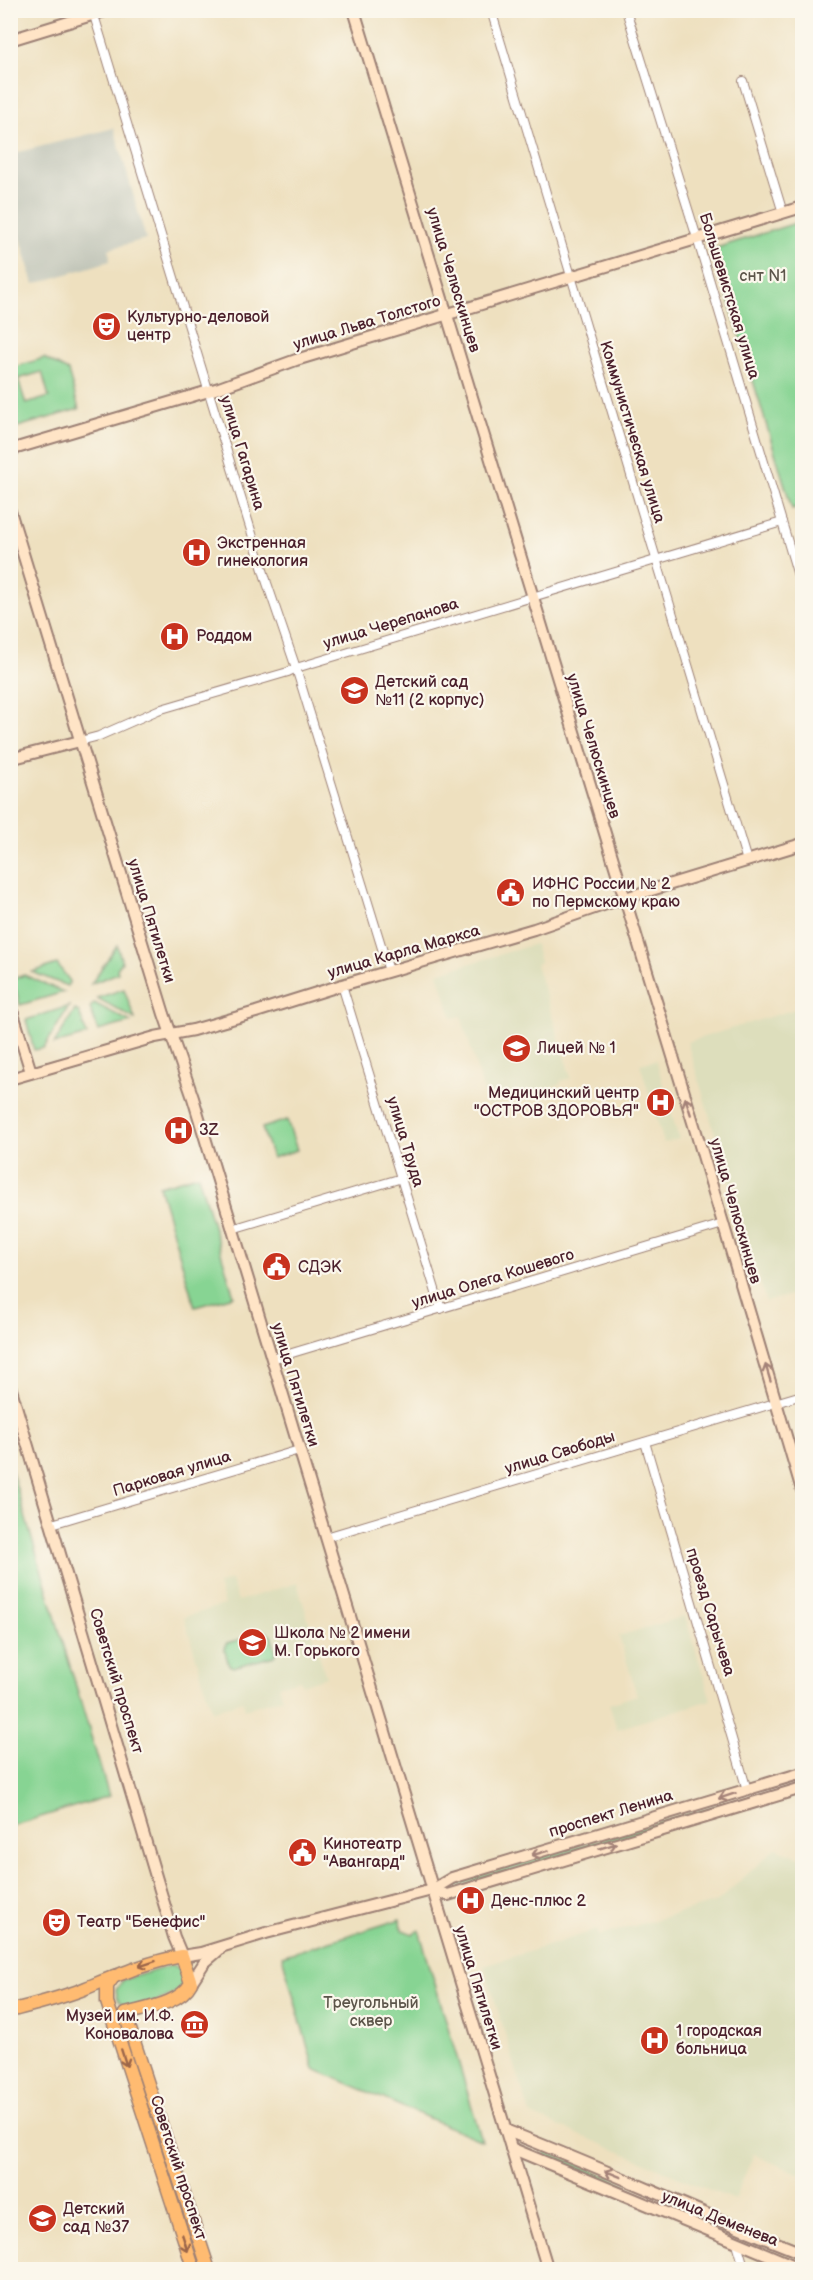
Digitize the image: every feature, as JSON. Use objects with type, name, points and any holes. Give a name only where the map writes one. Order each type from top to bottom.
[{"type":"main road","points":[[10,39],[108,10]]},
{"type":"main road","name":"улица Челюскинцев","points":[[354,10],[802,1490]]},
{"type":"main road","name":"улица Льва Толстого","points":[[10,450],[209,391],[296,360],[802,207]]},
{"type":"main road","name":"улица Пятилетки","points":[[10,511],[272,1359],[548,2270]]},
{"type":"main road","name":"улица Черепанова","points":[[10,759],[80,741]]},
{"type":"main road","name":"улица Карла Маркса","points":[[10,1078],[256,1012],[534,929],[802,844]]},
{"type":"main road","points":[[10,1004],[31,1072]]},
{"type":"main road","name":"Советский проспект","points":[[10,1386],[174,1937],[191,1983]]},
{"type":"main road","name":"проспект Ленина","points":[[10,2011],[84,1989],[160,1960],[432,1890],[452,1878],[802,1773]]},
{"type":"main road","name":"проспект Ленина","points":[[432,1890],[448,1895],[802,1788]]},
{"type":"main road","name":"проспект Ленина","points":[[125,2014],[178,1998],[188,1990],[211,1956],[229,1944]]},
{"type":"main road","points":[[107,2002],[107,1986],[114,1976]]},
{"type":"main road","points":[[84,1989],[91,1990],[125,2014]]},
{"type":"main road","name":"Советский проспект","points":[[107,2002],[194,2270]]},
{"type":"main road","name":"Советский проспект","points":[[125,2014],[209,2270]]},
{"type":"main road","name":"улица Деменева","points":[[505,2130],[633,2182],[732,2226],[802,2253]]},
{"type":"main road","name":"улица Деменева","points":[[511,2148],[802,2269]]},
{"type":"main road","points":[[627,2197],[633,2182]]},
{"type":"street","name":"Коммунистическая улица","points":[[491,10],[747,861]]},
{"type":"street","name":"Большевистская улица","points":[[626,10],[802,590]]},
{"type":"street","name":"улица Гагарина","points":[[94,13],[267,583],[296,668],[388,971]]},
{"type":"street","points":[[743,81],[783,213]]},
{"type":"street","name":"улица Черепанова","points":[[80,741],[99,736],[158,710],[782,522]]},
{"type":"street","name":"улица Труда","points":[[342,985],[441,1308]]},
{"type":"street","points":[[232,1229],[402,1178]]},
{"type":"street","name":"улица Олега Кошевого","points":[[272,1359],[723,1224]]},
{"type":"street","name":"улица Свободы","points":[[326,1537],[802,1395]]},
{"type":"street","name":"проезд Сарычева","points":[[645,1442],[747,1790]]},
{"type":"street","name":"Парковая улица","points":[[52,1524],[299,1450]]},
{"type":"street","points":[[737,2243],[745,2270]]},
{"type":"shaded area","points":[[114,128],[146,239],[109,249],[110,261],[34,284],[11,205],[11,154]]},
{"type":"shaded area","name":"Лицей № 1","points":[[535,944],[540,962],[536,964],[571,1078],[560,1081],[561,1084],[488,1106],[461,1016],[452,1018],[438,973]]},
{"type":"shaded area","points":[[802,1007],[802,1292],[766,1302],[687,1042]]},
{"type":"shaded area","name":"Медицинский центр \"ОСТРОВ ЗДОРОВЬЯ\"","points":[[656,1060],[679,1139],[664,1143],[640,1064]]},
{"type":"shaded area","name":"Школа № 2 имени М. Горького","points":[[231,1580],[238,1601],[297,1583],[326,1677],[302,1685],[300,1680],[278,1686],[282,1698],[245,1709],[243,1701],[212,1711],[184,1617],[224,1605],[218,1585]]},
{"type":"shaded area","points":[[685,1616],[711,1700],[617,1729],[609,1704],[637,1695],[619,1636]]},
{"type":"shaded area","name":"1 городская больница","points":[[776,1848],[802,1858],[802,2175],[754,2154],[734,2200],[530,2114],[484,1966],[597,1930],[599,1936],[717,1902]]},
{"type":"green space","name":"снт N1","points":[[802,221],[802,506],[792,509],[713,249]]},
{"type":"green space","points":[[44,358],[68,371],[79,409],[14,428],[11,416],[11,368]],"holes":[[[42,372],[49,397],[26,404],[18,379]]]},
{"type":"green space","points":[[117,945],[122,962],[117,969],[118,973],[91,984]]},
{"type":"green space","points":[[57,964],[70,981],[67,986],[32,972]]},
{"type":"green space","points":[[24,975],[64,992],[20,1005],[13,979]]},
{"type":"green space","points":[[124,989],[135,1019],[97,998]]},
{"type":"green space","points":[[94,1003],[131,1022],[98,1031],[90,1008]]},
{"type":"green space","points":[[69,1006],[44,1048],[34,1050],[26,1020]]},
{"type":"green space","points":[[75,1010],[79,1012],[87,1035],[54,1044]]},
{"type":"green space","points":[[287,1120],[297,1150],[272,1158],[262,1128]]},
{"type":"green space","points":[[198,1175],[234,1296],[195,1307],[159,1186]]},
{"type":"green space","points":[[11,1469],[109,1796],[10,1826]]},
{"type":"green space","points":[[267,1632],[271,1635],[276,1653],[274,1656],[233,1667],[229,1665],[224,1648],[227,1643]]},
{"type":"green space","points":[[725,1803],[726,1806],[456,1887],[455,1883]]},
{"type":"green space","name":"Треугольный сквер","points":[[401,1919],[402,1930],[413,1934],[419,1930],[482,2141],[314,2069],[282,1956]]},
{"type":"green space","points":[[173,1965],[184,1973],[185,1981],[180,1989],[170,1996],[133,2007],[125,2006],[119,2001],[116,1990],[123,1980]]},
{"type":"green space","points":[[546,2151],[626,2184],[620,2192],[544,2157]]},
{"type":"place","name":"Культурно-деловой центр","points":[[106,326]]},
{"type":"place","name":"Экстренная гинекология","points":[[196,552]]},
{"type":"place","name":"Роддом","points":[[175,636]]},
{"type":"place","name":"Детский сад №11 (2 корпус)","points":[[354,691]]},
{"type":"place","name":"ИФНС России № 2 по Пермскому краю","points":[[511,893]]},
{"type":"place","name":"Лицей № 1","points":[[516,1048]]},
{"type":"place","name":"Медицинский центр \"ОСТРОВ ЗДОРОВЬЯ\"","points":[[660,1102]]},
{"type":"place","name":"3Z","points":[[178,1130]]},
{"type":"place","name":"СДЭК","points":[[277,1267]]},
{"type":"place","name":"Школа № 2 имени М. Горького","points":[[253,1642]]},
{"type":"place","name":"Кинотеатр \"Авангард\"","points":[[302,1853]]},
{"type":"place","name":"Денс-плюс 2","points":[[470,1901]]},
{"type":"place","name":"Театр \"Бенефис\"","points":[[56,1922]]},
{"type":"place","name":"Музей им. И.Ф. Коновалова","points":[[195,2025]]},
{"type":"place","name":"1 городская больница","points":[[655,2040]]},
{"type":"place","name":"Детский сад №37","points":[[42,2218]]}]
